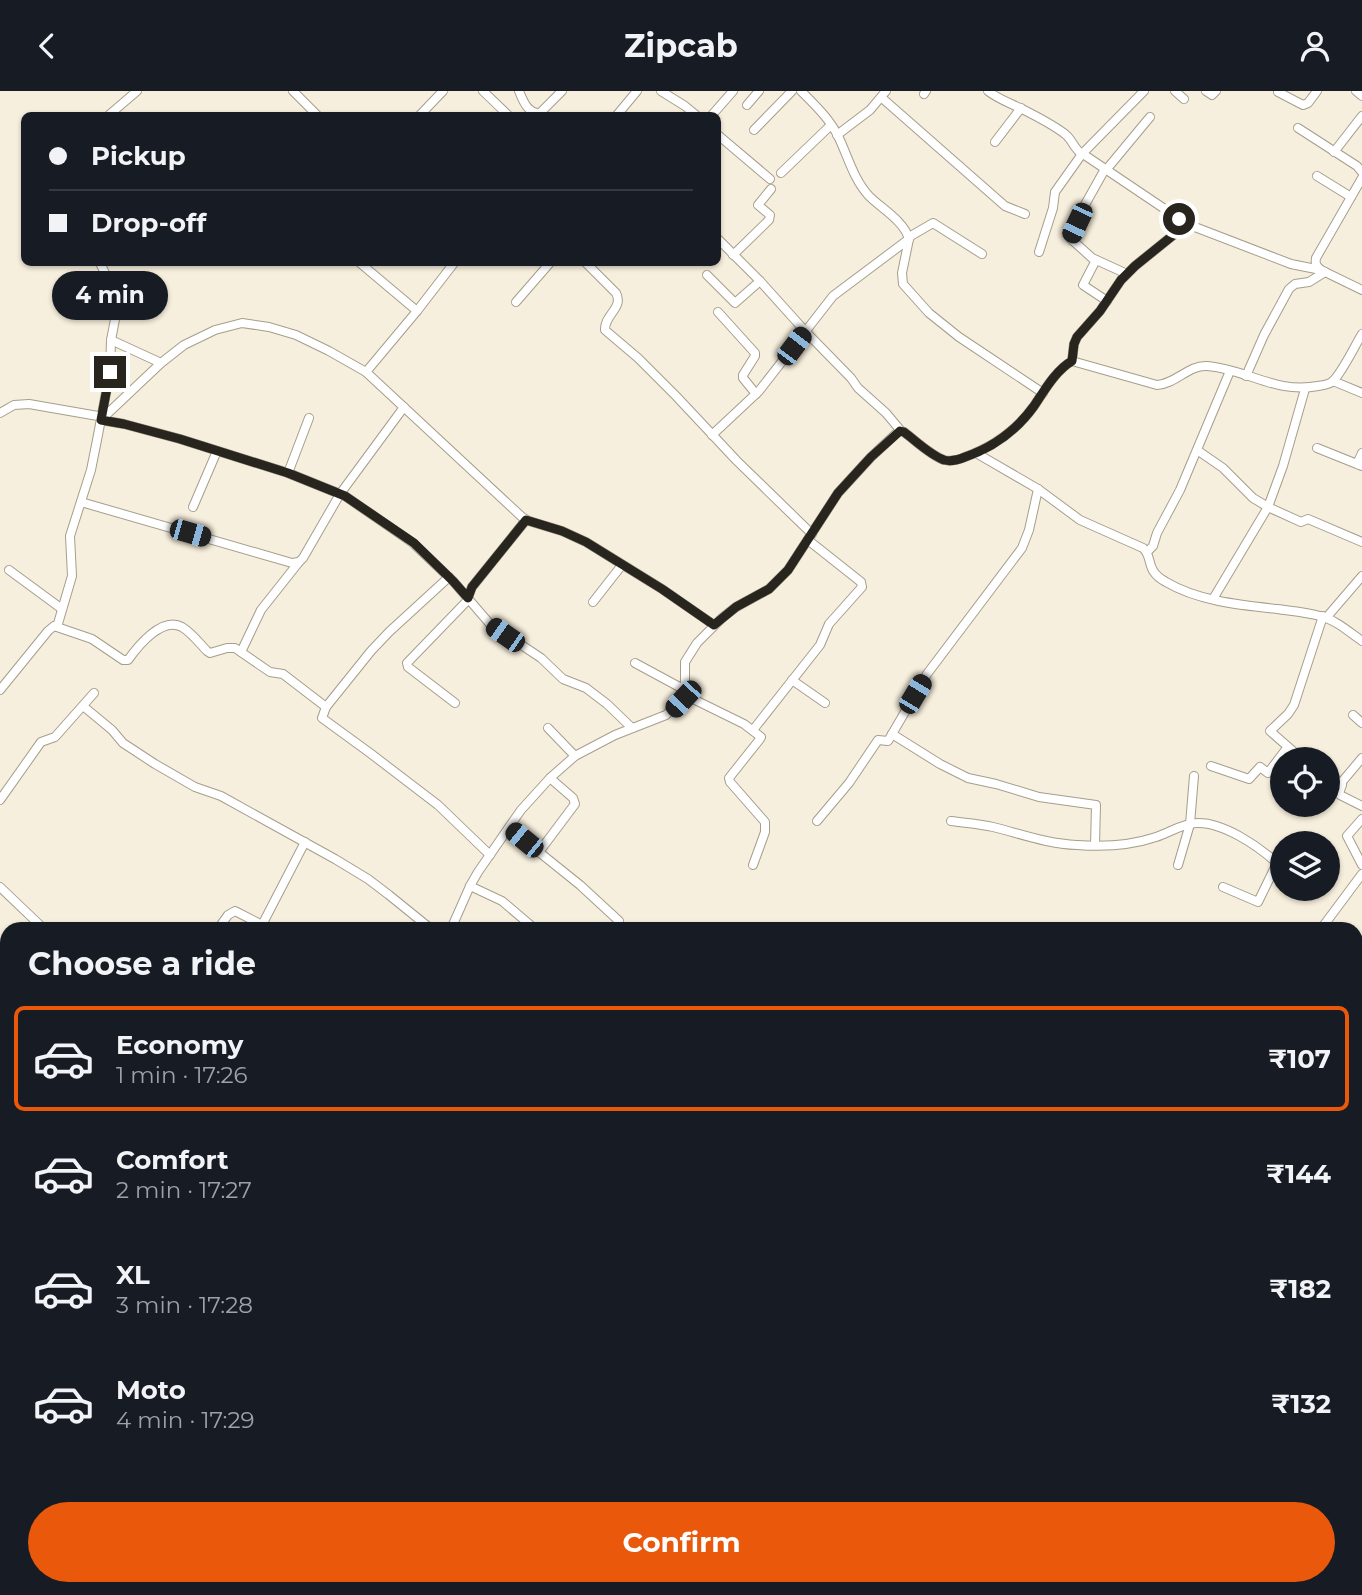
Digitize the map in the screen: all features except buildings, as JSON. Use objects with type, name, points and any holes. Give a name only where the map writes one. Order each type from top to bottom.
[{"type":"street","points":[[112,112],[137,91]]},
{"type":"street","points":[[293,91],[314,112]]},
{"type":"street","points":[[423,112],[443,91]]},
{"type":"street","points":[[483,91],[505,112]]},
{"type":"street","points":[[519,91],[532,112]]},
{"type":"street","points":[[541,112],[562,91]]},
{"type":"street","points":[[620,112],[637,91]]},
{"type":"street","points":[[661,91],[692,112]]},
{"type":"street","points":[[715,112],[733,91]]},
{"type":"street","points":[[747,105],[759,91]]},
{"type":"street","points":[[754,130],[792,91]]},
{"type":"street","points":[[801,91],[820,110],[838,135],[864,190],[896,220],[909,238],[902,273],[903,284],[929,313],[959,338],[1043,393]]},
{"type":"street","points":[[988,91],[1064,133],[1078,153],[1187,224],[1297,266],[1323,271]]},
{"type":"street","points":[[1039,252],[1053,208],[1055,192],[1082,154],[1144,91]]},
{"type":"street","points":[[1175,91],[1184,99]]},
{"type":"street","points":[[1206,91],[1212,95],[1216,91]]},
{"type":"street","points":[[1278,92],[1304,105],[1317,91]]},
{"type":"street","points":[[1356,91],[1362,96]]},
{"type":"street","points":[[838,135],[870,110],[884,94],[1006,206],[1025,214]]},
{"type":"street","points":[[995,142],[1021,108]]},
{"type":"street","points":[[1334,152],[1362,116]]},
{"type":"street","points":[[1127,274],[1096,260],[1072,240],[1071,236],[1106,169],[1150,117]]},
{"type":"street","points":[[781,173],[831,125]]},
{"type":"street","points":[[1298,128],[1360,166]]},
{"type":"street","points":[[721,138],[770,179]]},
{"type":"street","points":[[1317,176],[1356,195]]},
{"type":"street","points":[[1362,178],[1356,195],[1316,258],[1317,267],[1362,290]]},
{"type":"street","points":[[733,255],[770,218],[758,205],[771,189]]},
{"type":"street","points":[[712,435],[756,394],[832,296],[909,238],[933,223],[982,254]]},
{"type":"street","points":[[721,242],[860,390],[895,421],[901,431],[945,460],[956,461],[994,444],[1009,434],[1061,370],[1072,361],[1077,337],[1127,274],[1187,224]]},
{"type":"street","points":[[1096,260],[1083,285],[1107,300]]},
{"type":"street","points":[[57,627],[72,576],[71,532],[91,470],[110,372],[111,340],[118,301],[101,266]]},
{"type":"street","points":[[364,266],[417,311]]},
{"type":"street","points":[[366,372],[452,266]]},
{"type":"street","points":[[516,302],[546,266]]},
{"type":"street","points":[[589,266],[619,299],[606,321],[605,330],[646,365],[810,537],[862,585],[829,624],[820,645],[753,730]]},
{"type":"street","points":[[1246,376],[1289,289],[1295,284],[1308,282],[1323,271]]},
{"type":"street","points":[[707,275],[735,303],[760,281]]},
{"type":"street","points":[[718,312],[755,353],[743,377],[756,394]]},
{"type":"street","points":[[101,418],[161,363],[203,334],[230,326],[251,324],[296,335],[366,372],[526,520],[575,537],[662,589],[714,625]]},
{"type":"street","points":[[1072,361],[1157,385],[1173,381],[1197,367],[1216,367],[1282,387],[1305,389],[1334,381],[1362,334]]},
{"type":"street","points":[[111,340],[161,363]]},
{"type":"street","points":[[1147,552],[1153,546],[1157,533],[1176,500],[1230,371]]},
{"type":"street","points":[[1334,381],[1362,393]]},
{"type":"street","points":[[1213,599],[1268,507],[1305,389]]},
{"type":"street","points":[[0,413],[14,405],[29,404],[101,418],[180,439],[288,473],[340,494],[414,543],[449,577],[490,624],[541,658],[563,679],[586,688],[632,729]]},
{"type":"street","points":[[241,652],[261,610],[303,558],[340,494],[404,407]]},
{"type":"street","points":[[288,473],[309,418]]},
{"type":"street","points":[[454,922],[470,886],[490,855],[521,810],[550,778],[575,756],[615,734],[666,715],[685,692],[686,659],[696,643],[736,607],[769,589],[779,580],[838,493],[871,457],[901,431]]},
{"type":"street","points":[[1317,448],[1359,465],[1362,453]]},
{"type":"street","points":[[1197,450],[1219,464],[1247,493],[1268,507],[1301,522],[1308,519],[1362,542]]},
{"type":"street","points":[[193,507],[217,451]]},
{"type":"street","points":[[976,453],[1038,489],[1080,520],[1143,548],[1147,552],[1151,569],[1158,577],[1175,587],[1241,605],[1324,617],[1362,641]]},
{"type":"street","points":[[817,821],[849,783],[878,740],[887,742],[927,674],[1021,548],[1032,518],[1038,489]]},
{"type":"street","points":[[81,502],[292,563],[299,562]]},
{"type":"street","points":[[455,703],[408,667],[407,663],[466,603],[472,587],[526,520]]},
{"type":"street","points":[[593,602],[622,565]]},
{"type":"street","points":[[9,570],[62,609]]},
{"type":"street","points":[[1286,747],[1270,731],[1294,705],[1324,617],[1362,576]]},
{"type":"street","points":[[449,577],[389,632],[326,707],[322,716],[323,720],[438,806],[490,855]]},
{"type":"street","points":[[0,690],[54,626],[92,639],[123,660],[128,660],[137,647],[159,628],[170,624],[184,628],[207,651],[232,647],[270,672],[283,674],[326,707]]},
{"type":"street","points":[[635,663],[744,724],[761,737],[729,778],[765,822],[765,832],[753,866]]},
{"type":"street","points":[[792,680],[825,703]]},
{"type":"street","points":[[0,800],[4,788],[41,742],[55,737],[94,693]]},
{"type":"street","points":[[83,706],[123,743],[155,764],[195,787],[221,796],[368,879],[422,922]]},
{"type":"street","points":[[1353,715],[1362,723]]},
{"type":"street","points":[[548,728],[575,756]]},
{"type":"street","points":[[892,734],[968,778],[1039,797],[1096,805],[1095,845]]},
{"type":"street","points":[[1362,758],[1341,783],[1339,794],[1362,805]]},
{"type":"street","points":[[1211,766],[1248,779],[1260,768],[1268,773],[1270,770]]},
{"type":"street","points":[[1178,865],[1190,824],[1194,776]]},
{"type":"street","points":[[539,852],[575,804],[573,798],[550,778]]},
{"type":"street","points":[[1362,819],[1347,835],[1362,865]]},
{"type":"street","points":[[951,821],[990,826],[1030,838],[1079,846],[1147,840],[1190,824],[1208,824],[1234,834],[1277,863],[1259,902],[1223,887]]},
{"type":"street","points":[[509,828],[580,885],[619,921]]},
{"type":"street","points":[[266,922],[305,842]]},
{"type":"street","points":[[1326,922],[1362,874]]},
{"type":"street","points":[[470,886],[502,901],[527,922]]},
{"type":"street","points":[[0,887],[31,922]]},
{"type":"street","points":[[223,922],[234,911],[255,922]]},
{"type":"route","points":[[110,372],[101,420],[180,439],[288,473],[345,496],[414,543],[468,598],[472,587],[526,520],[586,542],[714,625],[736,607],[769,589],[779,580],[838,493],[871,457],[900,431],[939,457],[950,461],[976,453],[1009,434],[1061,370],[1072,361],[1077,337],[1100,311],[1121,280],[1187,224],[1179,219]]}]
